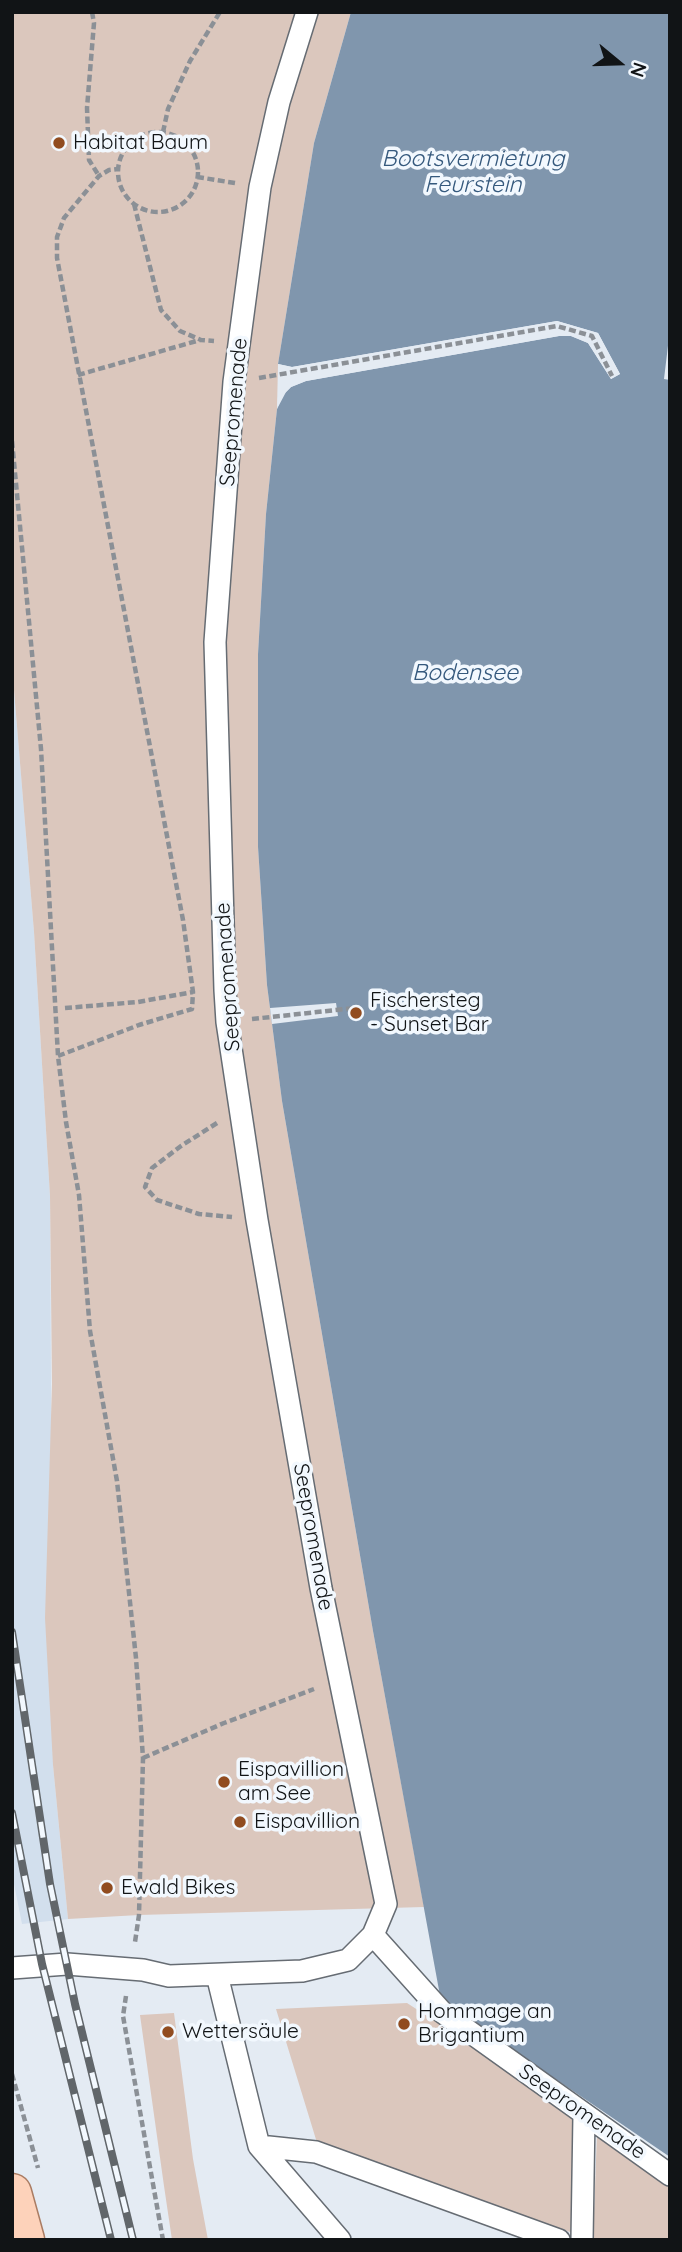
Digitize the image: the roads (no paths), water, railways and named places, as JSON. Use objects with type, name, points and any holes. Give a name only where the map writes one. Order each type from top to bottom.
[{"type":"main road","points":[[24,2240],[26,2182]]},
{"type":"street","name":"Seepromenade","points":[[12,1968],[67,1964],[130,1969],[169,1976],[302,1971],[348,1960],[373,1935],[386,1904],[321,1588],[257,1220],[227,1022],[225,990],[215,642],[234,382],[260,187],[279,102],[307,12]]},
{"type":"street","name":"Seepromenade","points":[[373,1935],[442,2012],[670,2175]]},
{"type":"street","points":[[217,1975],[259,2146],[342,2239]]},
{"type":"street","points":[[582,2240],[584,2115]]},
{"type":"street","points":[[259,2146],[316,2152],[559,2240]]},
{"type":"water","name":"Bodensee","points":[[351,12],[670,12],[670,329],[664,379],[670,380],[670,2157],[441,2001],[373,1631],[282,1101],[267,985],[258,847],[258,654],[266,514],[277,409],[281,397],[291,387],[306,381],[559,336],[571,336],[588,343],[611,379],[620,374],[598,333],[557,321],[292,367],[278,364],[314,143]]},
{"type":"railway","points":[[12,1632],[50,1884],[75,2004],[133,2240]]},
{"type":"railway","points":[[12,1813],[42,1964],[111,2240]]},
{"type":"place","name":"Habitat Baum","points":[[59,143]]},
{"type":"place","name":"Fischersteg - Sunset Bar","points":[[356,1013]]},
{"type":"place","name":"Eispavillion am See","points":[[224,1782]]},
{"type":"place","name":"Eispavillion","points":[[240,1822]]},
{"type":"place","name":"Ewald Bikes","points":[[107,1888]]},
{"type":"place","name":"Hommage an Brigantium","points":[[404,2024]]},
{"type":"place","name":"Wettersäule","points":[[168,2032]]},
{"type":"water label","name":"Bootsvermietung Feurstein","points":[[473,172]]}]
